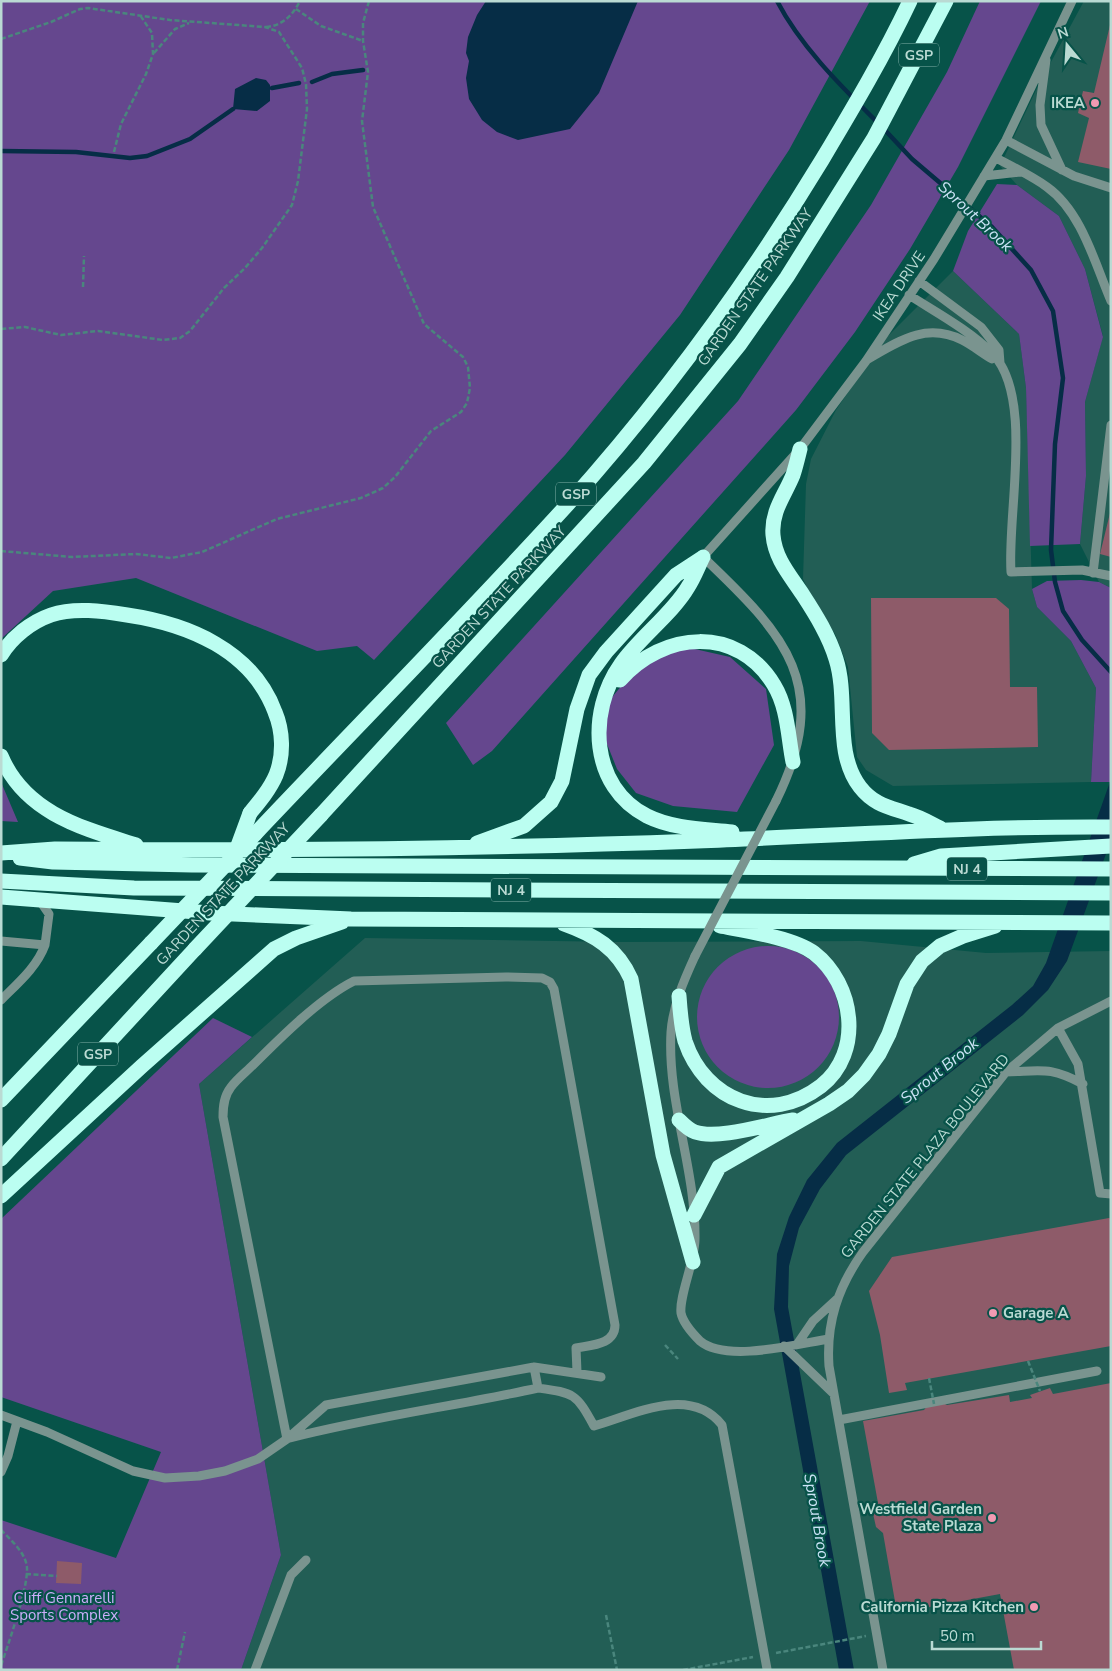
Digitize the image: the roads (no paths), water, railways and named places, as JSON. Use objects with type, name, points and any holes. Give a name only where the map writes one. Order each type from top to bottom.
[{"type":"highway","name":"GARDEN STATE PARKWAY","points":[[1,1100],[568,503],[625,435],[708,332],[760,259],[866,86],[910,1]]},
{"type":"highway","name":"GARDEN STATE PARKWAY","points":[[1,1159],[593,521],[693,404],[740,344],[787,277],[874,138],[946,1]]},
{"type":"highway","points":[[800,449],[793,475],[774,517],[774,542],[782,564],[821,624],[836,658],[843,691],[844,747],[849,767],[860,787],[877,803],[887,809],[908,814],[944,830]]},
{"type":"highway","points":[[703,557],[688,589],[622,663],[604,698],[598,728],[600,754],[608,777],[616,789],[646,816],[670,824],[783,838]]},
{"type":"highway","points":[[458,849],[524,826],[551,802],[562,781],[577,709],[589,675],[611,647],[676,575],[703,557]]},
{"type":"highway","points":[[1,655],[18,636],[37,622],[66,612],[83,611],[122,614],[167,623],[206,638],[246,666],[266,692],[278,718],[281,734],[280,763],[276,774],[250,813],[233,857]]},
{"type":"highway","points":[[604,698],[628,671],[659,649],[684,642],[712,642],[725,646],[738,651],[758,665],[774,686],[785,711],[793,762]]},
{"type":"highway","points":[[1,756],[14,780],[44,809],[78,827],[151,850]]},
{"type":"highway","points":[[1,854],[55,849],[458,849],[783,838],[1045,826],[1111,827]]},
{"type":"highway","points":[[902,868],[941,856],[1111,846]]},
{"type":"highway","name":"NJ 4","points":[[1,854],[53,862],[192,865],[1111,869]]},
{"type":"highway","name":"NJ 4","points":[[1,881],[134,888],[1111,893]]},
{"type":"highway","points":[[1,897],[210,913],[351,919],[1111,923]]},
{"type":"highway","points":[[1,1196],[142,1066],[274,949],[296,938],[351,919]]},
{"type":"highway","points":[[556,920],[595,937],[612,949],[624,963],[632,978],[664,1155],[693,1262]]},
{"type":"highway","points":[[679,996],[682,1030],[692,1056],[714,1086],[738,1101],[768,1105],[797,1099],[823,1084],[840,1062],[845,1049],[850,1018],[846,998],[833,972],[813,952],[780,939],[690,920]]},
{"type":"highway","points":[[694,1216],[719,1167],[848,1091],[864,1075],[879,1054],[889,1034],[907,984],[922,961],[940,946],[963,936],[1017,922]]},
{"type":"highway","points":[[679,1120],[692,1132],[704,1134],[802,1118]]},
{"type":"street","name":"IKEA DRIVE","points":[[703,557],[800,449],[866,360],[919,281],[1006,140],[1072,1]]},
{"type":"street","points":[[1046,55],[1040,105],[1041,125],[1062,170]]},
{"type":"street","points":[[1006,140],[1062,170],[1111,188]]},
{"type":"street","points":[[996,158],[1048,187],[1067,207],[1083,235],[1111,301]]},
{"type":"street","points":[[984,176],[1021,172]]},
{"type":"street","points":[[919,281],[981,327],[999,350],[1000,363],[1012,391],[1016,413],[1010,548],[1011,572],[1082,570],[1093,574],[1111,576]]},
{"type":"street","points":[[909,295],[967,333],[1000,363]]},
{"type":"street","points":[[866,360],[906,337],[931,332],[953,336],[1000,363]]},
{"type":"street","points":[[1093,574],[1111,424]]},
{"type":"street","points":[[703,557],[761,614],[776,634],[789,658],[798,682],[801,707],[799,740],[793,762],[776,801],[695,956],[679,996],[672,1029],[671,1053],[694,1216],[693,1262],[681,1313],[686,1324],[702,1342],[723,1352],[760,1350],[829,1339]]},
{"type":"street","points":[[1,1000],[41,956],[45,945],[49,914],[40,900]]},
{"type":"street","points":[[1,941],[45,945]]},
{"type":"street","points":[[287,1439],[223,1117],[223,1104],[230,1088],[295,1025],[343,987],[354,981],[506,976],[542,978],[550,982],[554,989],[615,1325],[614,1334],[609,1340],[576,1348],[577,1372]]},
{"type":"street","name":"GARDEN STATE PLAZA BOULEVARD","points":[[883,1670],[830,1366],[829,1339],[836,1299],[849,1273],[863,1252],[1006,1072],[1058,1028],[1111,1001]]},
{"type":"street","points":[[1058,1028],[1078,1064],[1083,1084],[1085,1110],[1100,1193],[1111,1194]]},
{"type":"street","points":[[1006,1072],[1048,1069],[1062,1073],[1083,1084]]},
{"type":"street","points":[[798,1343],[812,1321],[836,1299]]},
{"type":"street","points":[[784,1346],[835,1395]]},
{"type":"street","points":[[534,1367],[538,1388]]},
{"type":"street","points":[[1,1415],[47,1432],[133,1471],[165,1478],[225,1471],[258,1459],[287,1439],[326,1405],[534,1367],[602,1377]]},
{"type":"street","points":[[839,1420],[1097,1371]]},
{"type":"street","points":[[287,1439],[330,1428],[538,1388],[569,1392],[583,1405],[594,1426],[677,1403],[699,1406],[716,1418],[722,1425],[767,1670]]},
{"type":"street","points":[[1,1472],[8,1456],[17,1421]]},
{"type":"street","points":[[256,1670],[291,1575],[306,1560]]},
{"type":"water","points":[[486,1],[638,1],[599,93],[570,129],[518,140],[497,132],[482,120],[469,99],[466,78],[469,61],[466,53],[468,37],[477,15]]},
{"type":"water","points":[[256,78],[266,80],[270,85],[270,101],[257,111],[233,109],[235,89]]},
{"type":"water","points":[[1111,779],[1111,840],[1067,961],[1048,990],[1023,1015],[846,1155],[820,1189],[799,1228],[789,1266],[788,1307],[854,1670],[839,1670],[774,1309],[777,1254],[789,1217],[807,1180],[837,1143],[1012,1005],[1033,986],[1046,963]]},
{"type":"waterway","name":"Sprout Brook","points":[[777,1],[810,50],[878,123]]},
{"type":"waterway","points":[[312,82],[332,74],[363,70]]},
{"type":"waterway","points":[[272,88],[299,83]]},
{"type":"waterway","points":[[1,151],[76,152],[130,158],[147,156],[190,139],[233,109]]},
{"type":"waterway","name":"Sprout Brook","points":[[883,128],[912,159],[992,227],[1031,270],[1053,311],[1063,378],[1055,444],[1051,550],[1055,582],[1063,611],[1082,640],[1111,672]]},
{"type":"place","name":"IKEA","points":[[1095,103]]},
{"type":"place","name":"Garage A","points":[[993,1313]]},
{"type":"place","name":"Westfield Garden State Plaza","points":[[992,1518]]},
{"type":"place","name":"California Pizza Kitchen","points":[[1034,1607]]},
{"type":"park label","name":"Cliff Gennarelli Sports Complex","points":[[64,1606]]}]
